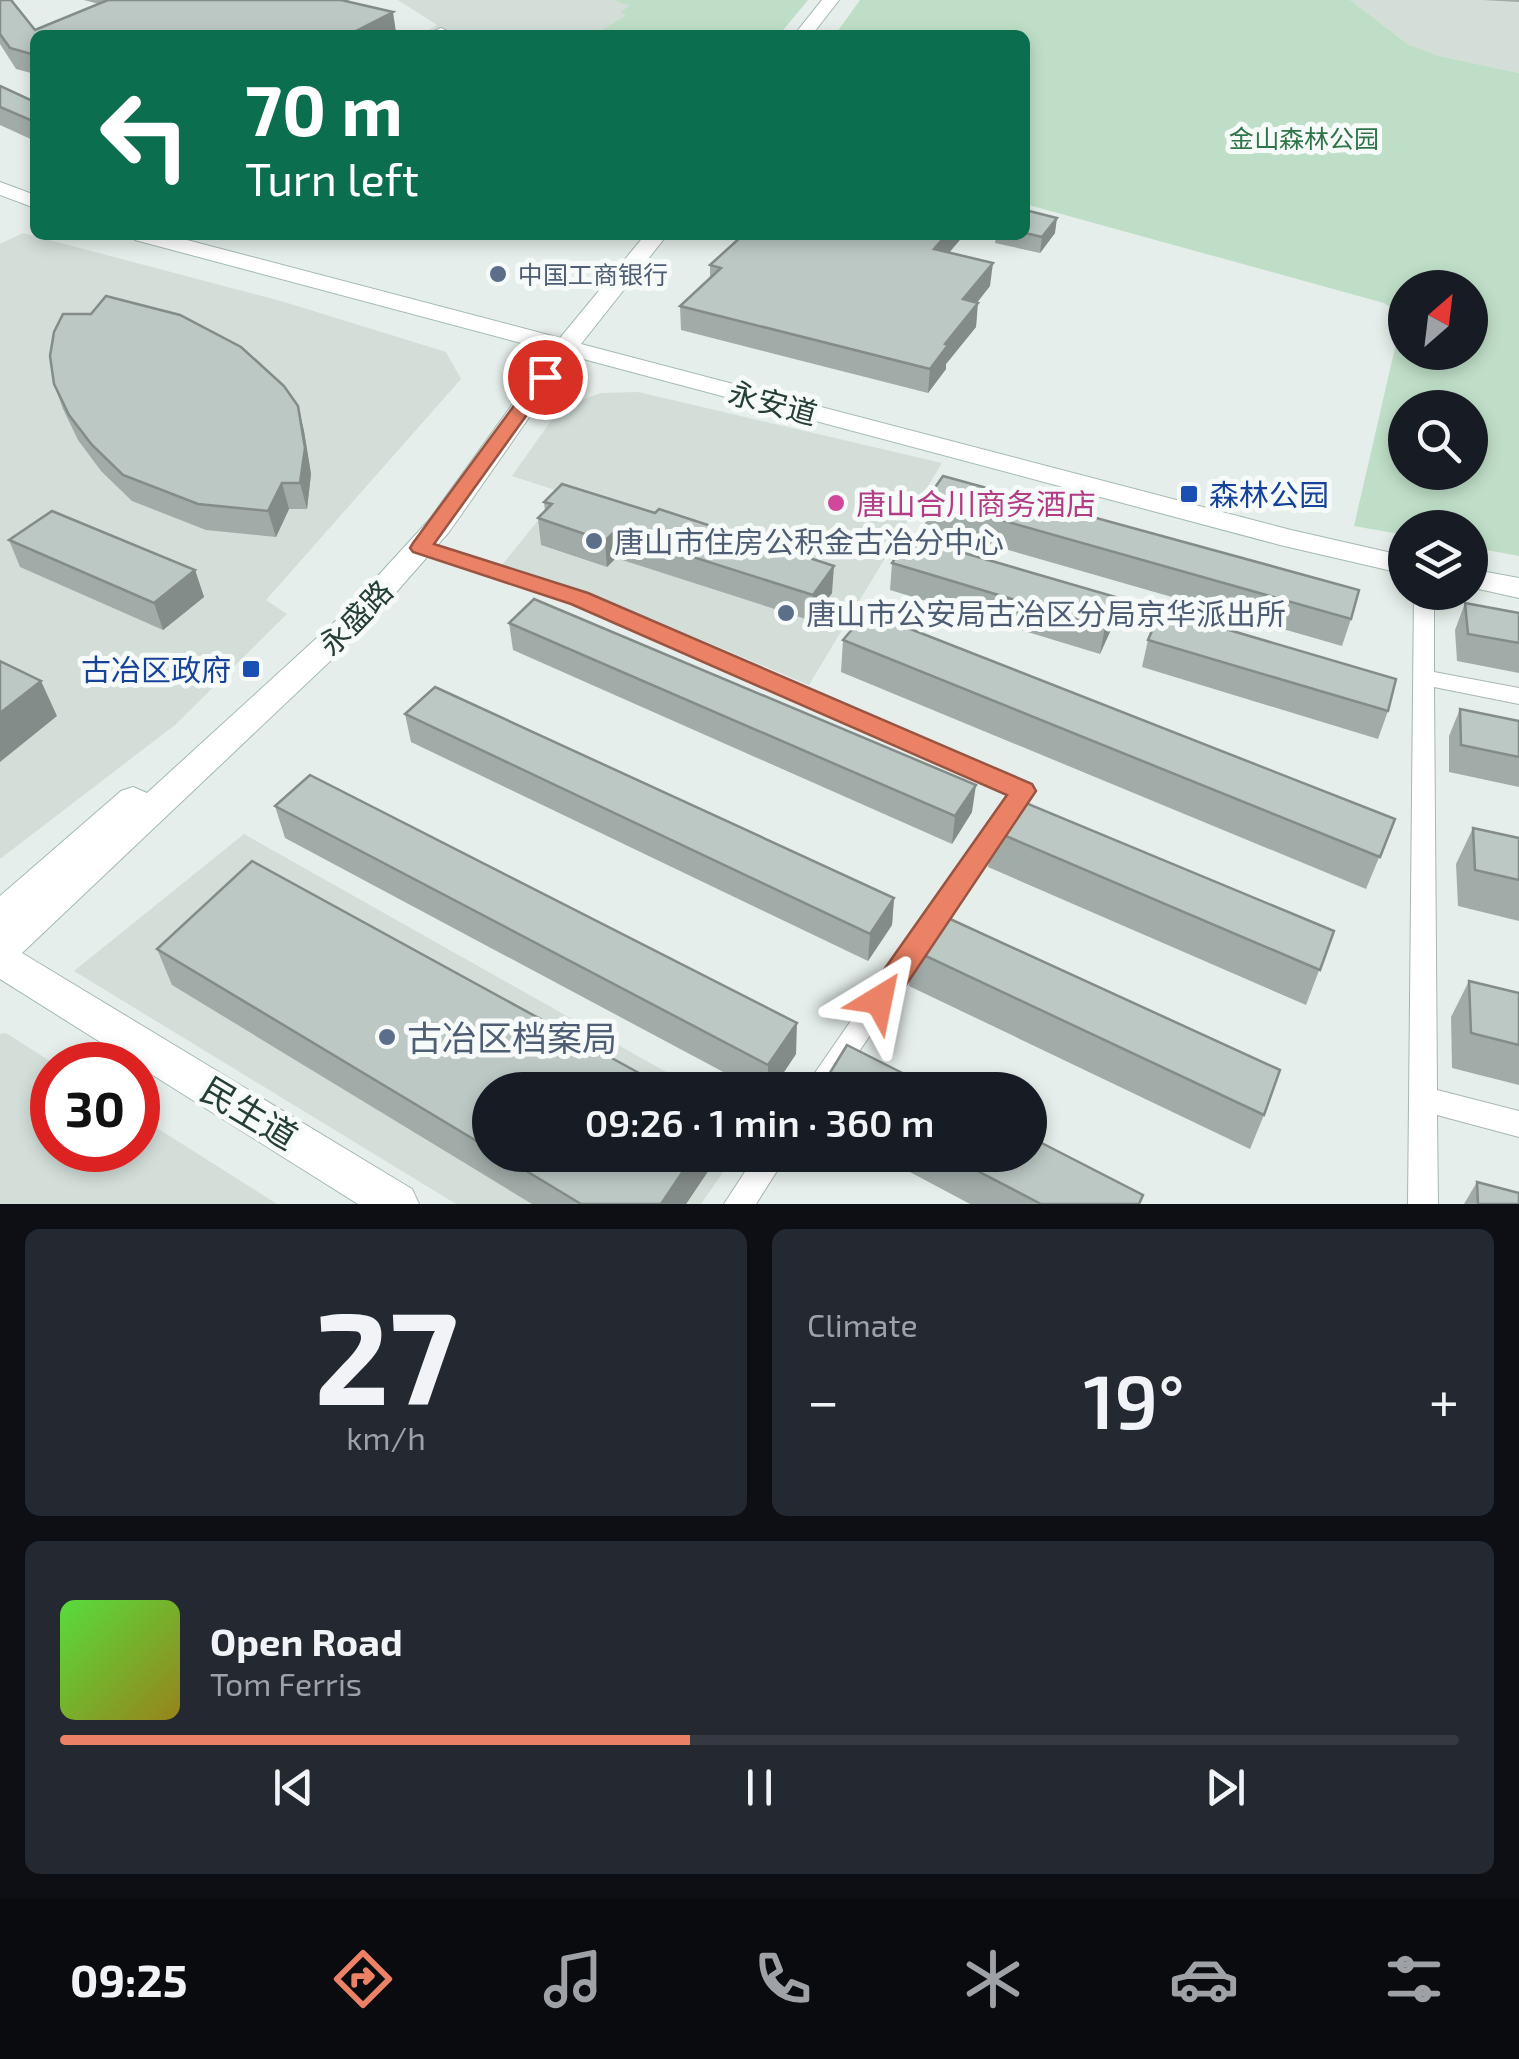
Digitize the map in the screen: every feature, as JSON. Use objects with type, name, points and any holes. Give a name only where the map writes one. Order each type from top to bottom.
[{"type":"main road","points":[[806,30],[831,0]]},
{"type":"main road","points":[[818,30],[842,0]]},
{"type":"main road","points":[[0,188],[30,200]]},
{"type":"main road","name":"永安道","points":[[162,240],[1290,539],[1388,561]]},
{"type":"main road","name":"永盛路","points":[[0,918],[329,624],[423,522],[637,240]]},
{"type":"main road","name":"永盛路","points":[[0,950],[260,712],[353,622],[421,548],[559,346],[652,240]]},
{"type":"main road","points":[[1488,582],[1519,588]]},
{"type":"main road","name":"民生道","points":[[0,959],[397,1204]]},
{"type":"street","points":[[421,548],[580,598],[1023,791],[830,1072]]},
{"type":"street","points":[[1423,1204],[1424,610]]},
{"type":"street","points":[[1422,677],[1519,696]]},
{"type":"street","points":[[1423,1099],[1519,1124]]},
{"type":"street","points":[[739,1204],[761,1172]]},
{"type":"shaded area","points":[[398,0],[614,0],[707,30],[428,30],[437,25]]},
{"type":"shaded area","points":[[1350,0],[1519,0],[1519,73],[1439,56],[1409,45]]},
{"type":"shaded area","points":[[23,233],[30,235],[30,240],[50,240],[281,301],[446,352],[461,379],[266,600],[287,614],[175,725],[0,859],[0,244]]},
{"type":"shaded area","points":[[638,392],[942,463],[809,685],[585,591],[502,565],[561,492],[512,476],[553,418],[578,401],[601,393]]},
{"type":"shaded area","points":[[244,834],[666,1072],[472,1072],[472,1172],[723,1172],[701,1204],[456,1204],[74,971]]},
{"type":"shaded area","points":[[6,1033],[30,1048],[30,1172],[160,1172],[160,1130],[277,1204],[0,1204],[0,1034]]},
{"type":"green space","points":[[614,0],[808,0],[783,30],[603,30],[625,16],[621,12],[629,6]]},
{"type":"green space","name":"金山森林公园","points":[[860,0],[1350,0],[1409,45],[1439,56],[1519,73],[1519,556],[1488,550],[1488,510],[1388,510],[1388,532],[1354,526],[1390,370],[1488,370],[1488,270],[1388,270],[1388,306],[1030,205],[1030,30],[839,30]]},
{"type":"building","points":[[0,0],[11,0],[35,30],[30,30],[30,54],[10,48],[0,34]]},
{"type":"building","points":[[108,0],[341,0],[393,12],[358,30],[35,30]]},
{"type":"building","points":[[0,86],[30,100],[30,120],[0,107]]},
{"type":"building","points":[[1030,211],[1057,218],[1042,237],[1030,234]]},
{"type":"building","points":[[738,240],[942,240],[934,249],[993,263],[963,299],[978,303],[930,369],[680,306],[721,268],[710,265]]},
{"type":"building","points":[[106,296],[180,315],[241,347],[284,386],[298,406],[305,448],[300,483],[282,483],[268,511],[198,504],[123,475],[69,415],[54,384],[50,356],[54,332],[63,314],[91,314]]},
{"type":"building","points":[[943,476],[1359,590],[1351,619],[927,499]]},
{"type":"building","points":[[562,484],[655,513],[659,509],[834,566],[813,595],[614,532],[605,541],[538,518],[552,504],[544,502]]},
{"type":"building","points":[[52,511],[195,570],[154,603],[9,540]]},
{"type":"building","points":[[909,537],[1119,598],[1105,627],[892,563]]},
{"type":"building","points":[[534,599],[976,785],[955,816],[509,623]]},
{"type":"building","points":[[1488,607],[1519,613],[1519,643],[1468,634],[1466,610]]},
{"type":"building","points":[[1161,610],[1396,679],[1388,711],[1148,640]]},
{"type":"building","points":[[867,612],[1395,819],[1380,857],[843,640]]},
{"type":"building","points":[[0,661],[41,681],[0,713]]},
{"type":"building","points":[[435,687],[894,898],[870,934],[405,714]]},
{"type":"building","points":[[1460,709],[1519,721],[1519,757],[1461,745]]},
{"type":"building","points":[[310,775],[797,1023],[768,1065],[275,806]]},
{"type":"building","points":[[1016,799],[1334,931],[1320,970],[994,831]]},
{"type":"building","points":[[1473,828],[1519,838],[1519,880],[1475,870]]},
{"type":"building","name":"古冶区档案局","points":[[252,861],[637,1072],[472,1072],[472,1138],[157,949]]},
{"type":"building","points":[[937,913],[1280,1070],[1264,1115],[913,950]]},
{"type":"building","points":[[1469,981],[1519,993],[1519,1045],[1471,1033]]},
{"type":"building","points":[[847,1045],[900,1072],[830,1072]]},
{"type":"building","points":[[1047,1146],[1143,1195],[1139,1204],[1041,1204],[980,1172],[1047,1172]]},
{"type":"building","points":[[528,1172],[683,1172],[661,1204],[581,1204]]},
{"type":"building","points":[[1477,1182],[1519,1193],[1519,1204],[1478,1204]]},
{"type":"place","name":"中国工商银行","points":[[498,274]]},
{"type":"place","name":"森林公园","points":[[1189,494]]},
{"type":"place","name":"唐山合川商务酒店","points":[[836,503]]},
{"type":"place","name":"唐山市住房公积金古冶分中心","points":[[594,541]]},
{"type":"place","name":"唐山市公安局古冶区分局京华派出所","points":[[786,613]]},
{"type":"place","name":"古冶区政府","points":[[251,669]]},
{"type":"place","name":"古冶区档案局","points":[[387,1037]]},
{"type":"route","points":[[545,377],[421,548],[580,598],[1023,791],[879,1000]]}]
